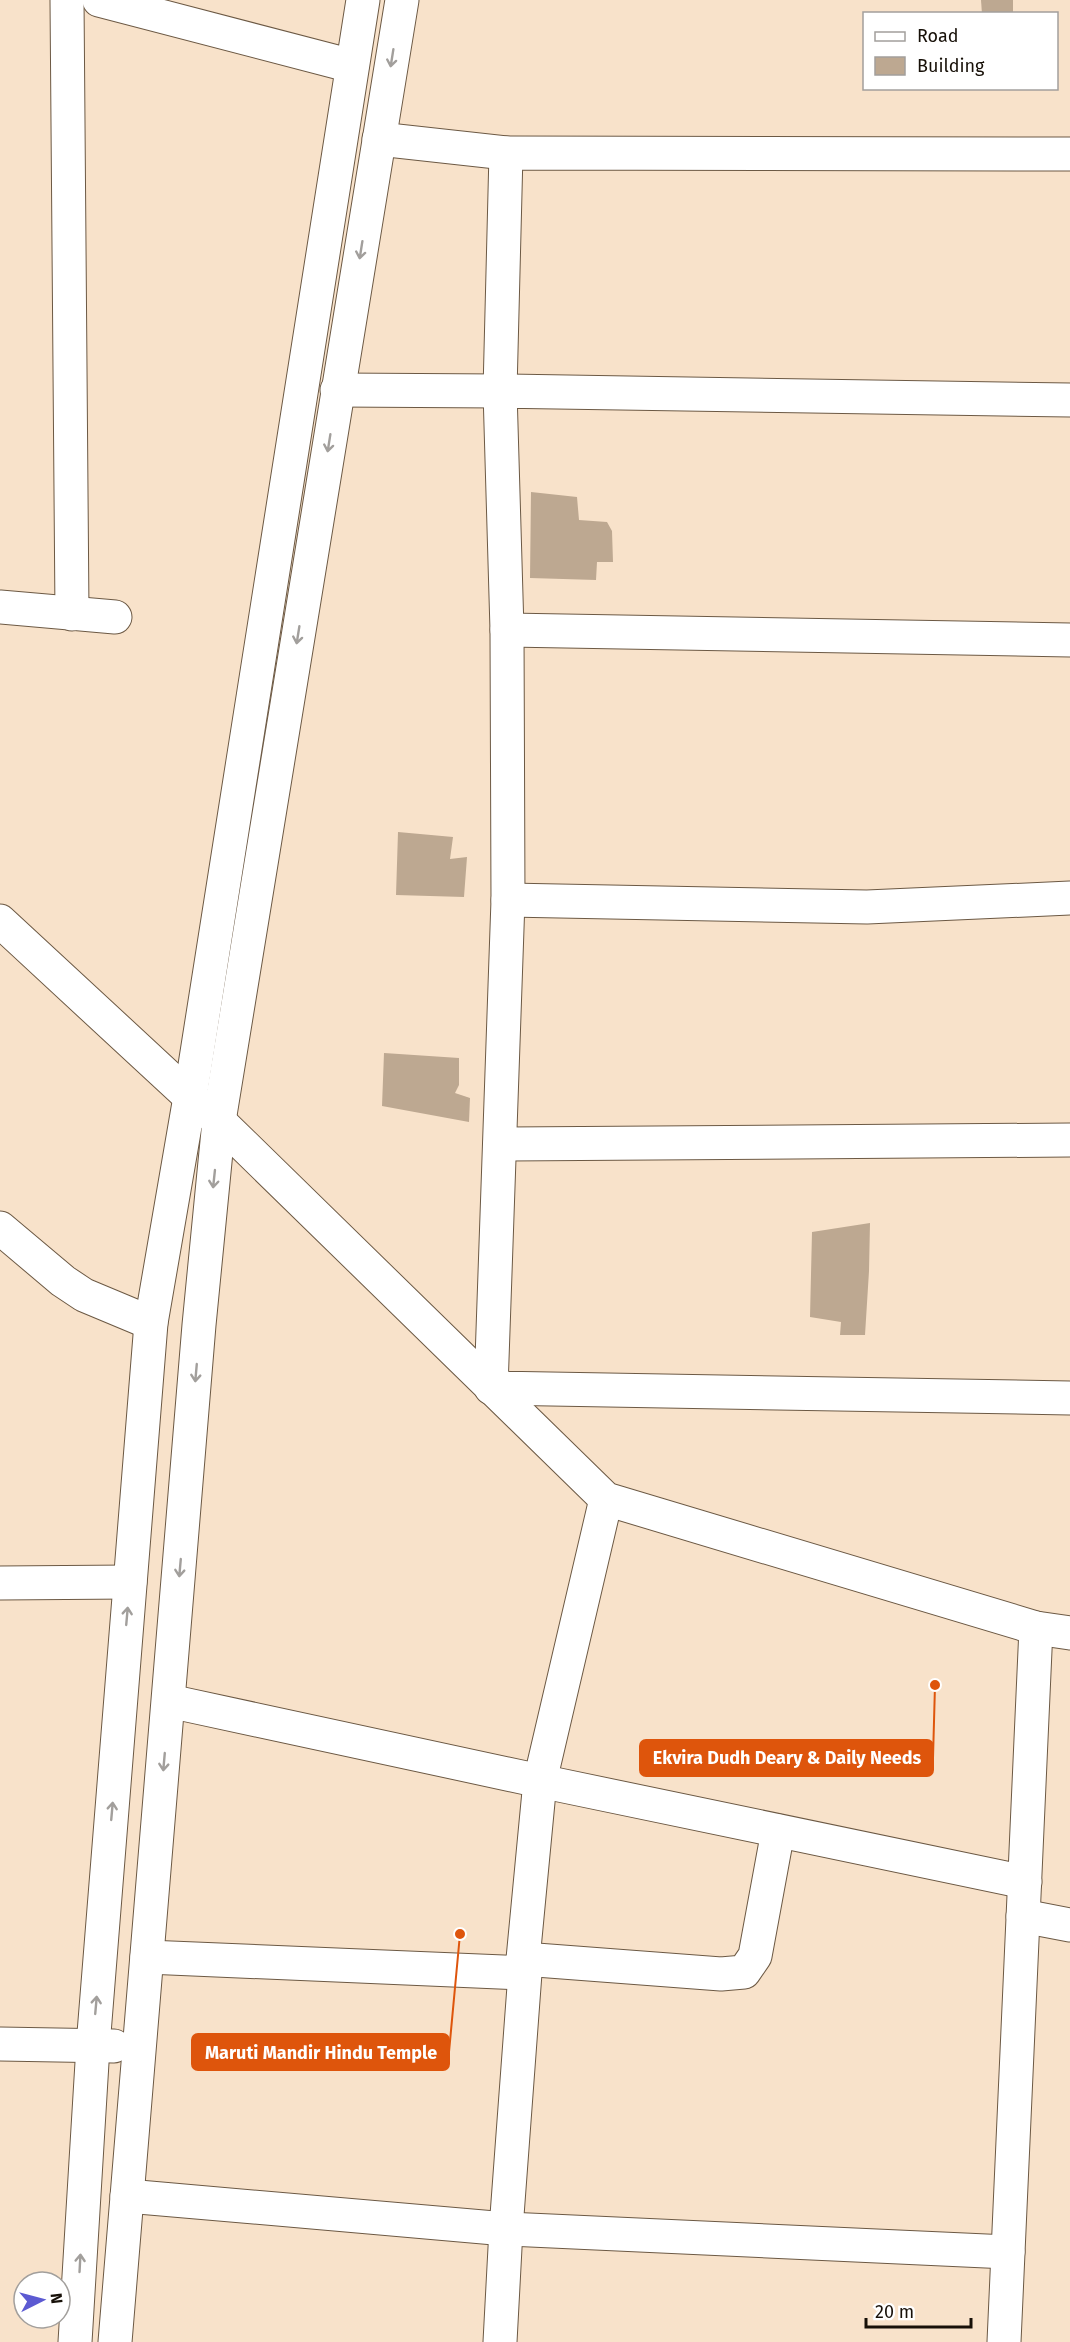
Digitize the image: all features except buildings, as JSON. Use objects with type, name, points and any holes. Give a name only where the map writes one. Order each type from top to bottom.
[{"type":"street","points":[[67,0],[72,614]]},
{"type":"street","points":[[99,0],[352,66]]},
{"type":"street","points":[[75,2342],[93,2046],[151,1323],[190,1097],[363,0]]},
{"type":"street","points":[[115,2342],[199,1325],[219,1121],[402,0]]},
{"type":"street","points":[[379,139],[506,153],[1070,154]]},
{"type":"street","points":[[491,1388],[508,900],[507,630],[500,391],[506,153]]},
{"type":"street","points":[[337,390],[1070,400]]},
{"type":"street","points":[[0,607],[115,617]]},
{"type":"street","points":[[507,630],[1070,640]]},
{"type":"street","points":[[508,900],[867,907],[1070,898]]},
{"type":"street","points":[[0,921],[190,1097],[219,1121],[606,1499],[1036,1628],[1070,1633]]},
{"type":"street","points":[[500,1144],[1070,1140]]},
{"type":"street","points":[[0,1228],[63,1281],[84,1294],[151,1323]]},
{"type":"street","points":[[491,1388],[1070,1398]]},
{"type":"street","points":[[500,2342],[524,1966],[540,1781],[606,1499]]},
{"type":"street","points":[[0,1583],[130,1582]]},
{"type":"street","points":[[1004,2342],[1036,1628]]},
{"type":"street","points":[[169,1701],[1025,1882]]},
{"type":"street","points":[[147,1958],[524,1966],[721,1974],[744,1972],[755,1956],[778,1831]]},
{"type":"street","points":[[1023,1916],[1070,1925]]},
{"type":"street","points":[[0,2044],[140,2047]]},
{"type":"street","points":[[127,2196],[506,2229],[1008,2252]]},
{"type":"place","name":"Ekvira Dudh Deary & Daily Needs","points":[[935,1685]]},
{"type":"place","name":"Maruti Mandir Hindu Temple","points":[[460,1934]]}]
